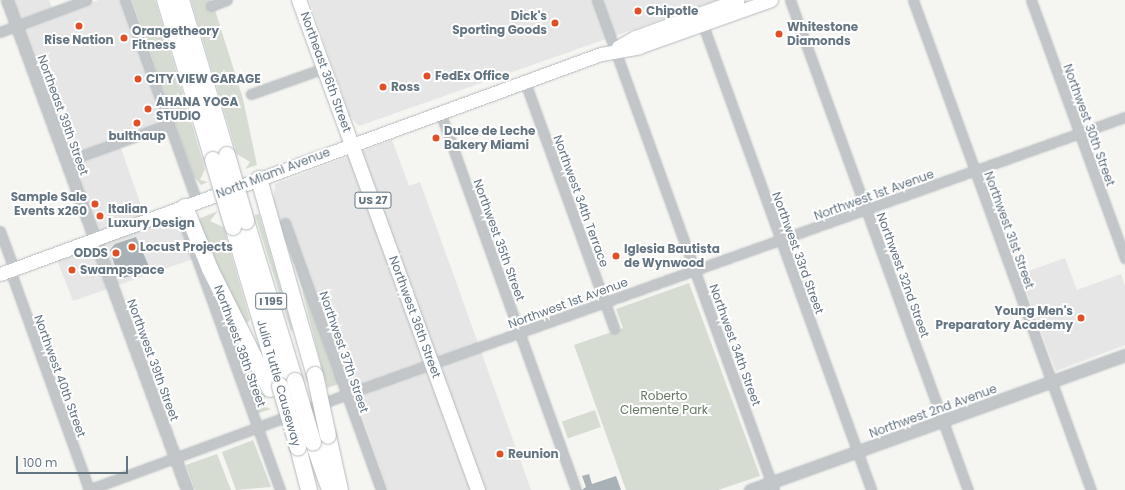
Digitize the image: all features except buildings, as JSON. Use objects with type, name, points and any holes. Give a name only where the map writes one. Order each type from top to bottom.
[{"type":"highway","name":"Julia Tuttle Causeway","points":[[165,0],[220,157]]},
{"type":"highway","name":"Julia Tuttle Causeway","points":[[181,0],[220,157],[240,224],[282,386],[295,448],[307,483]]},
{"type":"highway","points":[[259,179],[314,375],[325,490]]},
{"type":"highway","points":[[187,206],[210,269],[282,386]]},
{"type":"highway","name":"Julia Tuttle Causeway","points":[[282,386],[321,439]]},
{"type":"highway","points":[[321,439],[330,490]]},
{"type":"highway","points":[[321,439],[340,490]]},
{"type":"main road","name":"Northeast 36th Street","points":[[300,0],[352,143]]},
{"type":"main road","name":"North Miami Avenue","points":[[615,50],[635,37],[737,0]]},
{"type":"main road","points":[[676,34],[692,22],[754,0]]},
{"type":"main road","name":"North Miami Avenue","points":[[8,271],[187,206],[352,143],[615,50],[639,47],[771,0]]},
{"type":"main road","name":"Northwest 36th Street","points":[[352,143],[478,490]]},
{"type":"street","name":"Northeast 39th Street","points":[[7,0],[95,239]]},
{"type":"street","points":[[0,32],[86,0]]},
{"type":"street","name":"Northwest 38th Street","points":[[125,0],[170,124],[187,206],[257,428],[280,490]]},
{"type":"street","points":[[211,6],[227,0]]},
{"type":"street","name":"Northwest 34th Street","points":[[597,0],[773,486]]},
{"type":"street","name":"Northwest 32nd Street","points":[[790,0],[968,490]]},
{"type":"street","name":"Northwest 31st Street","points":[[913,0],[1053,381],[1091,490]]},
{"type":"street","name":"Northwest 30th Street","points":[[1031,0],[1125,258]]},
{"type":"street","name":"Northwest 33rd Street","points":[[703,25],[871,490]]},
{"type":"street","points":[[251,94],[324,68]]},
{"type":"street","name":"Northwest 34th Terrace","points":[[525,82],[614,328]]},
{"type":"street","name":"Northwest 35th Street","points":[[440,112],[576,490]]},
{"type":"street","name":"Northwest 1st Avenue","points":[[89,490],[347,394],[781,242],[1125,117]]},
{"type":"street","points":[[67,161],[170,124]]},
{"type":"street","name":"Northwest 37th Street","points":[[285,223],[381,490]]},
{"type":"street","name":"Northwest 40th Street","points":[[0,232],[8,271],[89,490]]},
{"type":"street","name":"Northwest 39th Street","points":[[95,239],[187,490]]},
{"type":"street","name":"Northwest 2nd Avenue","points":[[750,490],[773,486],[858,451],[1125,355]]},
{"type":"shaded area","points":[[12,0],[49,0],[55,16],[99,0],[121,0],[164,123],[118,140],[148,225],[177,215],[193,259],[73,301],[57,260],[101,243]]},
{"type":"shaded area","points":[[309,0],[717,0],[359,126],[350,116]]},
{"type":"shaded area","points":[[392,140],[409,186],[420,182],[531,490],[388,490],[353,389],[341,392],[337,375],[333,373],[273,207],[275,184]]},
{"type":"shaded area","name":"Young Men's Preparatory Academy","points":[[1065,258],[1077,290],[1121,274],[1125,286],[1125,345],[1056,371],[1020,274]]},
{"type":"green space","points":[[132,0],[155,0],[205,169],[200,180],[208,182],[201,185],[194,177]]},
{"type":"green space","points":[[191,0],[210,0],[216,13],[243,99],[257,165],[245,169],[250,162],[237,154]]},
{"type":"green space","points":[[218,211],[210,221],[223,227],[250,320],[244,326],[196,220]]},
{"type":"green space","points":[[259,214],[293,330],[291,331],[255,215]]},
{"type":"green space","points":[[194,236],[266,394],[262,406],[271,409],[256,414]]},
{"type":"green space","points":[[295,262],[333,373],[337,375],[339,384],[327,388]]},
{"type":"green space","name":"Roberto Clemente Park","points":[[689,283],[760,476],[718,490],[626,490],[574,345],[623,328],[616,309]]},
{"type":"green space","points":[[595,410],[601,427],[568,438],[562,421]]},
{"type":"green space","points":[[253,440],[271,487],[236,490],[222,452]]},
{"type":"green space","points":[[217,454],[231,490],[195,490],[186,465]]},
{"type":"place","name":"Chipotle","points":[[638,11]]},
{"type":"place","name":"Dick's Sporting Goods","points":[[555,23]]},
{"type":"place","name":"Rise Nation","points":[[79,26]]},
{"type":"place","name":"Whitestone Diamonds","points":[[779,34]]},
{"type":"place","name":"Orangetheory Fitness","points":[[124,38]]},
{"type":"place","name":"FedEx Office","points":[[427,76]]},
{"type":"place","name":"CITY VIEW GARAGE","points":[[138,79]]},
{"type":"place","name":"Ross","points":[[383,87]]},
{"type":"place","name":"AHANA YOGA STUDIO","points":[[148,109]]},
{"type":"place","name":"bulthaup","points":[[137,123]]},
{"type":"place","name":"Dulce de Leche Bakery Miami","points":[[436,138]]},
{"type":"place","name":"Sample Sale Events x260","points":[[95,204]]},
{"type":"place","name":"Italian Luxury Design","points":[[100,216]]},
{"type":"place","name":"Locust Projects","points":[[132,247]]},
{"type":"place","name":"ODDS","points":[[116,253]]},
{"type":"place","name":"Iglesia Bautista de Wynwood","points":[[616,256]]},
{"type":"place","name":"Swampspace","points":[[72,270]]},
{"type":"place","name":"Young Men's Preparatory Academy","points":[[1081,318]]},
{"type":"place","name":"Reunion","points":[[500,454]]}]
